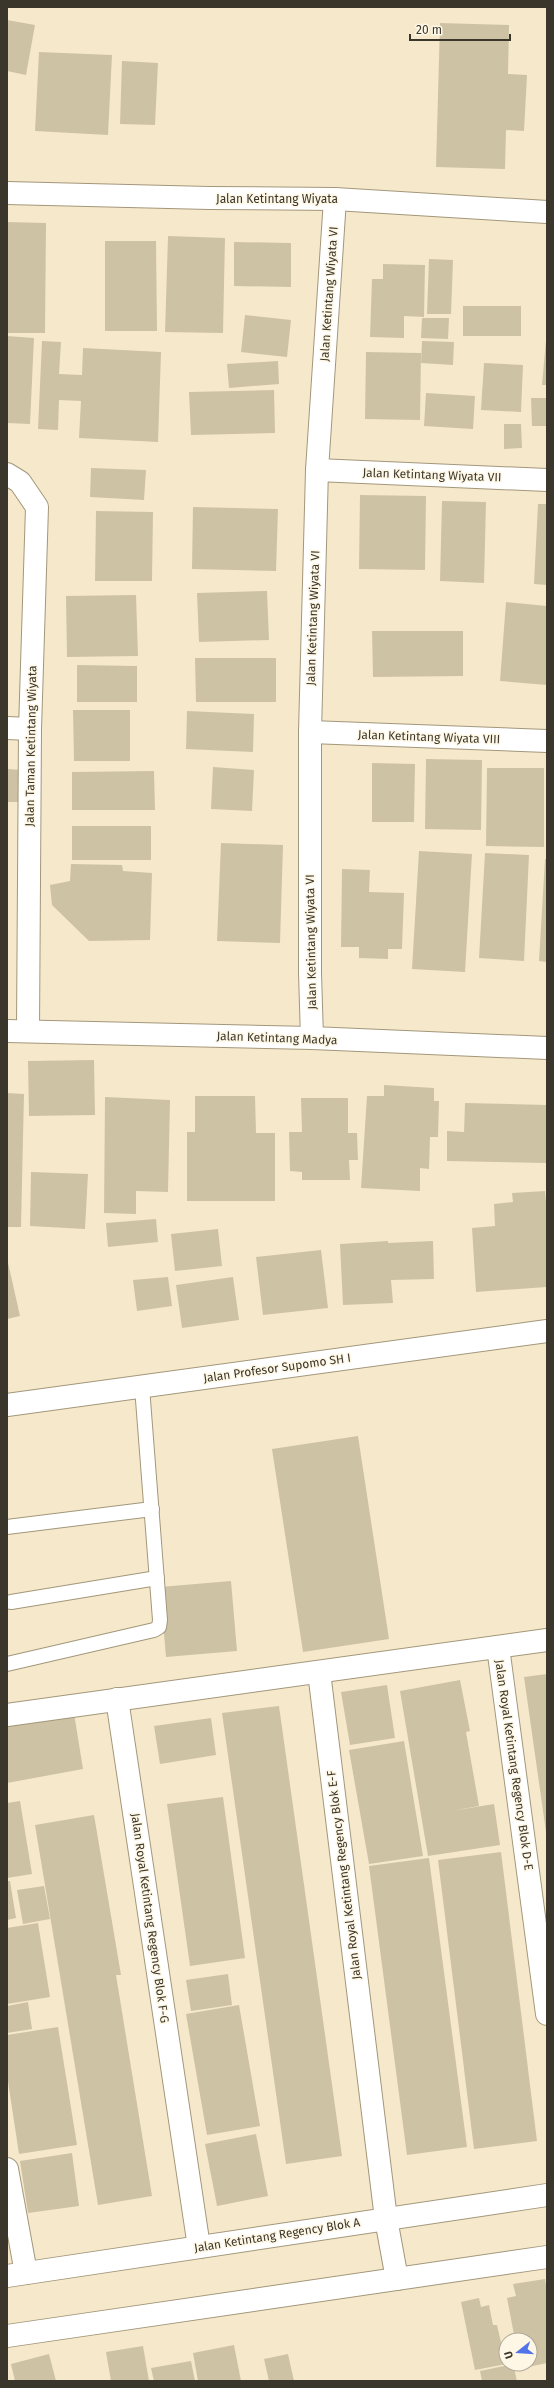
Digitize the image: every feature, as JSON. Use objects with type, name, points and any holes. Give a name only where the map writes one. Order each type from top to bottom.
[{"type":"street","name":"Jalan Ketintang Wiyata","points":[[7,193],[209,198],[335,199],[547,212]]},
{"type":"street","name":"Jalan Ketintang Wiyata VI","points":[[312,1038],[310,974],[310,732],[317,470],[335,199]]},
{"type":"street","name":"Jalan Ketintang Wiyata VII","points":[[317,470],[547,480]]},
{"type":"street","name":"Jalan Taman Ketintang Wiyata","points":[[7,474],[20,482],[37,508],[30,729],[17,1031]]},
{"type":"street","points":[[7,728],[30,729]]},
{"type":"street","name":"Jalan Ketintang Wiyata VIII","points":[[310,732],[547,741]]},
{"type":"street","name":"Jalan Ketintang Madya","points":[[17,1031],[312,1038],[547,1048]]},
{"type":"street","name":"Jalan Profesor Supomo SH I","points":[[7,1406],[547,1331]]},
{"type":"street","points":[[498,1647],[547,1640]]},
{"type":"street","name":"Jalan Royal Ketintang Regency Blok D-E","points":[[319,1672],[498,1647],[547,2014]]},
{"type":"street","points":[[7,1715],[319,1672]]},
{"type":"street","name":"Jalan Royal Ketintang Regency Blok E-F","points":[[319,1672],[386,2219],[397,2279]]},
{"type":"street","name":"Jalan Royal Ketintang Regency Blok F-G","points":[[117,1699],[199,2247]]},
{"type":"street","points":[[7,2169],[16,2275]]},
{"type":"street","name":"Jalan Ketintang Regency Blok A","points":[[16,2275],[547,2195]]},
{"type":"street","points":[[7,2336],[547,2257]]},
{"type":"lane","points":[[7,1664],[154,1630],[159,1627],[160,1620],[142,1387]]},
{"type":"lane","points":[[7,1527],[152,1509]]},
{"type":"lane","points":[[11,1602],[157,1578]]},
{"type":"building","points":[[7,20],[35,25],[26,75],[7,71]]},
{"type":"building","points":[[440,23],[509,25],[508,74],[527,75],[524,131],[506,130],[505,169],[436,167]]},
{"type":"building","points":[[39,52],[112,55],[108,135],[35,131]]},
{"type":"building","points":[[122,61],[158,63],[155,125],[120,124]]},
{"type":"building","points":[[7,222],[46,223],[45,333],[7,333]]},
{"type":"building","points":[[168,236],[225,238],[223,333],[165,332]]},
{"type":"building","points":[[105,241],[156,241],[157,331],[105,331]]},
{"type":"building","points":[[234,242],[291,243],[291,287],[234,286]]},
{"type":"building","points":[[429,259],[453,260],[451,314],[427,314]]},
{"type":"building","points":[[383,264],[425,265],[424,317],[404,316],[404,338],[370,337],[372,279],[383,279]]},
{"type":"building","points":[[463,306],[521,306],[521,336],[463,336]]},
{"type":"building","points":[[245,315],[291,320],[287,357],[241,352]]},
{"type":"building","points":[[422,318],[449,318],[448,339],[421,338]]},
{"type":"building","points":[[7,336],[34,338],[30,424],[7,423]]},
{"type":"building","points":[[546,340],[547,385],[542,385]]},
{"type":"building","points":[[42,341],[61,342],[59,374],[82,375],[83,348],[161,352],[158,442],[79,438],[81,401],[59,400],[58,430],[38,429]]},
{"type":"building","points":[[422,341],[454,342],[453,365],[421,363]]},
{"type":"building","points":[[366,352],[421,353],[420,420],[365,419]]},
{"type":"building","points":[[278,361],[279,384],[229,388],[227,364]]},
{"type":"building","points":[[484,363],[523,365],[521,412],[481,410]]},
{"type":"building","points":[[274,390],[275,433],[191,435],[189,392]]},
{"type":"building","points":[[426,393],[475,396],[473,429],[424,426]]},
{"type":"building","points":[[531,398],[547,398],[547,426],[532,426]]},
{"type":"building","points":[[504,424],[521,424],[522,448],[504,449]]},
{"type":"building","points":[[91,468],[146,470],[144,500],[90,497]]},
{"type":"building","points":[[360,495],[426,496],[425,570],[359,569]]},
{"type":"building","points":[[442,501],[486,502],[484,583],[440,581]]},
{"type":"building","points":[[538,504],[547,504],[547,585],[534,584]]},
{"type":"building","points":[[193,507],[278,509],[276,571],[192,569]]},
{"type":"building","points":[[96,511],[153,512],[152,581],[95,581]]},
{"type":"building","points":[[267,591],[269,640],[199,642],[197,593]]},
{"type":"building","points":[[136,595],[138,656],[67,657],[66,596]]},
{"type":"building","points":[[506,602],[547,606],[547,685],[500,681]]},
{"type":"building","points":[[372,631],[463,631],[463,676],[373,677]]},
{"type":"building","points":[[195,658],[276,658],[276,702],[196,702]]},
{"type":"building","points":[[77,665],[137,666],[137,702],[77,702]]},
{"type":"building","points":[[73,710],[130,710],[130,761],[74,761]]},
{"type":"building","points":[[187,711],[254,714],[253,752],[186,749]]},
{"type":"building","points":[[426,759],[482,760],[481,830],[425,829]]},
{"type":"building","points":[[372,763],[415,764],[414,822],[372,822]]},
{"type":"building","points":[[213,767],[254,770],[252,811],[211,809]]},
{"type":"building","points":[[487,768],[544,768],[544,847],[486,846]]},
{"type":"building","points":[[7,769],[24,770],[23,802],[7,802]]},
{"type":"building","points":[[154,771],[155,810],[72,810],[72,772]]},
{"type":"building","points":[[72,826],[151,826],[151,860],[72,860]]},
{"type":"building","points":[[221,843],[283,845],[280,943],[217,941]]},
{"type":"building","points":[[419,851],[472,854],[465,972],[412,969]]},
{"type":"building","points":[[485,853],[529,855],[524,961],[479,958]]},
{"type":"building","points":[[545,859],[547,859],[547,962],[539,961]]},
{"type":"building","points":[[71,864],[122,865],[123,871],[152,873],[150,940],[89,941],[52,905],[50,885],[70,881]]},
{"type":"building","points":[[342,869],[370,870],[369,892],[404,893],[402,949],[388,949],[388,959],[359,958],[359,947],[341,947]]},
{"type":"building","points":[[94,1060],[95,1115],[29,1116],[28,1061]]},
{"type":"building","points":[[384,1085],[434,1088],[434,1101],[439,1101],[438,1137],[430,1137],[429,1169],[420,1168],[420,1191],[361,1188],[367,1096],[384,1096]]},
{"type":"building","points":[[7,1093],[24,1094],[21,1227],[7,1227]]},
{"type":"building","points":[[195,1096],[255,1096],[256,1133],[275,1133],[275,1201],[187,1201],[187,1132],[195,1132]]},
{"type":"building","points":[[105,1097],[170,1100],[168,1192],[136,1191],[136,1214],[104,1213]]},
{"type":"building","points":[[301,1098],[348,1098],[348,1133],[357,1133],[358,1160],[349,1160],[350,1180],[302,1180],[302,1172],[290,1171],[289,1132],[302,1132]]},
{"type":"building","points":[[465,1103],[547,1105],[547,1163],[447,1161],[447,1131],[464,1132]]},
{"type":"building","points":[[31,1172],[88,1174],[85,1229],[30,1226]]},
{"type":"building","points":[[545,1191],[547,1213],[547,1287],[476,1292],[472,1228],[495,1226],[494,1204],[513,1202],[512,1193]]},
{"type":"building","points":[[156,1219],[158,1242],[108,1247],[106,1223]]},
{"type":"building","points":[[218,1229],[222,1266],[175,1271],[171,1234]]},
{"type":"building","points":[[388,1241],[388,1243],[433,1241],[434,1279],[391,1280],[393,1303],[343,1305],[340,1244]]},
{"type":"building","points":[[321,1250],[328,1308],[263,1315],[256,1257]]},
{"type":"building","points":[[7,1258],[20,1316],[7,1319]]},
{"type":"building","points":[[168,1277],[172,1306],[137,1311],[133,1280]]},
{"type":"building","points":[[233,1277],[239,1320],[182,1328],[176,1285]]},
{"type":"building","points":[[358,1436],[389,1639],[303,1652],[272,1449]]},
{"type":"building","points":[[231,1581],[237,1651],[166,1657],[160,1587]]},
{"type":"building","points":[[547,1674],[547,1832],[546,1832],[524,1677]]},
{"type":"building","points":[[460,1680],[470,1731],[466,1732],[479,1806],[451,1811],[494,1804],[500,1845],[428,1856],[400,1691]]},
{"type":"building","points":[[387,1685],[395,1738],[350,1745],[341,1692]]},
{"type":"building","points":[[279,1706],[342,2156],[286,2164],[222,1713]]},
{"type":"building","points":[[74,1713],[83,1769],[7,1783],[7,1724]]},
{"type":"building","points":[[211,1718],[216,1755],[160,1764],[154,1726]]},
{"type":"building","points":[[404,1741],[423,1856],[369,1864],[349,1750]]},
{"type":"building","points":[[223,1797],[245,1958],[190,1966],[167,1804]]},
{"type":"building","points":[[20,1801],[32,1874],[7,1878],[7,1803]]},
{"type":"building","points":[[94,1815],[121,1975],[116,1975],[152,2196],[98,2205],[35,1825]]},
{"type":"building","points":[[501,1852],[537,2141],[474,2149],[438,1860]]},
{"type":"building","points":[[429,1858],[467,2147],[407,2155],[369,1866]]},
{"type":"building","points":[[7,1881],[10,1881],[16,1918],[7,1920]]},
{"type":"building","points":[[44,1886],[50,1919],[23,1924],[17,1890]]},
{"type":"building","points":[[38,1923],[50,1997],[7,2004],[7,1928]]},
{"type":"building","points":[[228,1974],[232,2005],[191,2011],[186,1980]]},
{"type":"building","points":[[28,2002],[32,2029],[7,2033],[7,2006]]},
{"type":"building","points":[[239,2005],[260,2126],[207,2135],[186,2014]]},
{"type":"building","points":[[58,2027],[77,2145],[19,2154],[7,2075],[7,2035]]},
{"type":"building","points":[[256,2134],[268,2196],[217,2206],[205,2144]]},
{"type":"building","points":[[72,2153],[79,2206],[28,2213],[20,2161]]},
{"type":"building","points":[[545,2279],[547,2292],[547,2363],[538,2365],[538,2332],[513,2332],[507,2298],[516,2296],[513,2284]]},
{"type":"building","points":[[479,2298],[481,2307],[489,2305],[493,2325],[497,2325],[499,2332],[498,2366],[475,2370],[461,2302]]},
{"type":"building","points":[[234,2345],[241,2381],[198,2381],[193,2353]]},
{"type":"building","points":[[143,2346],[149,2381],[111,2381],[106,2352]]},
{"type":"building","points":[[49,2354],[56,2381],[15,2381],[11,2364]]},
{"type":"building","points":[[288,2354],[294,2381],[269,2381],[264,2359]]},
{"type":"building","points":[[191,2361],[195,2381],[154,2381],[151,2368]]},
{"type":"building","points":[[498,2367],[498,2372],[515,2372],[517,2381],[482,2381],[480,2371]]}]
